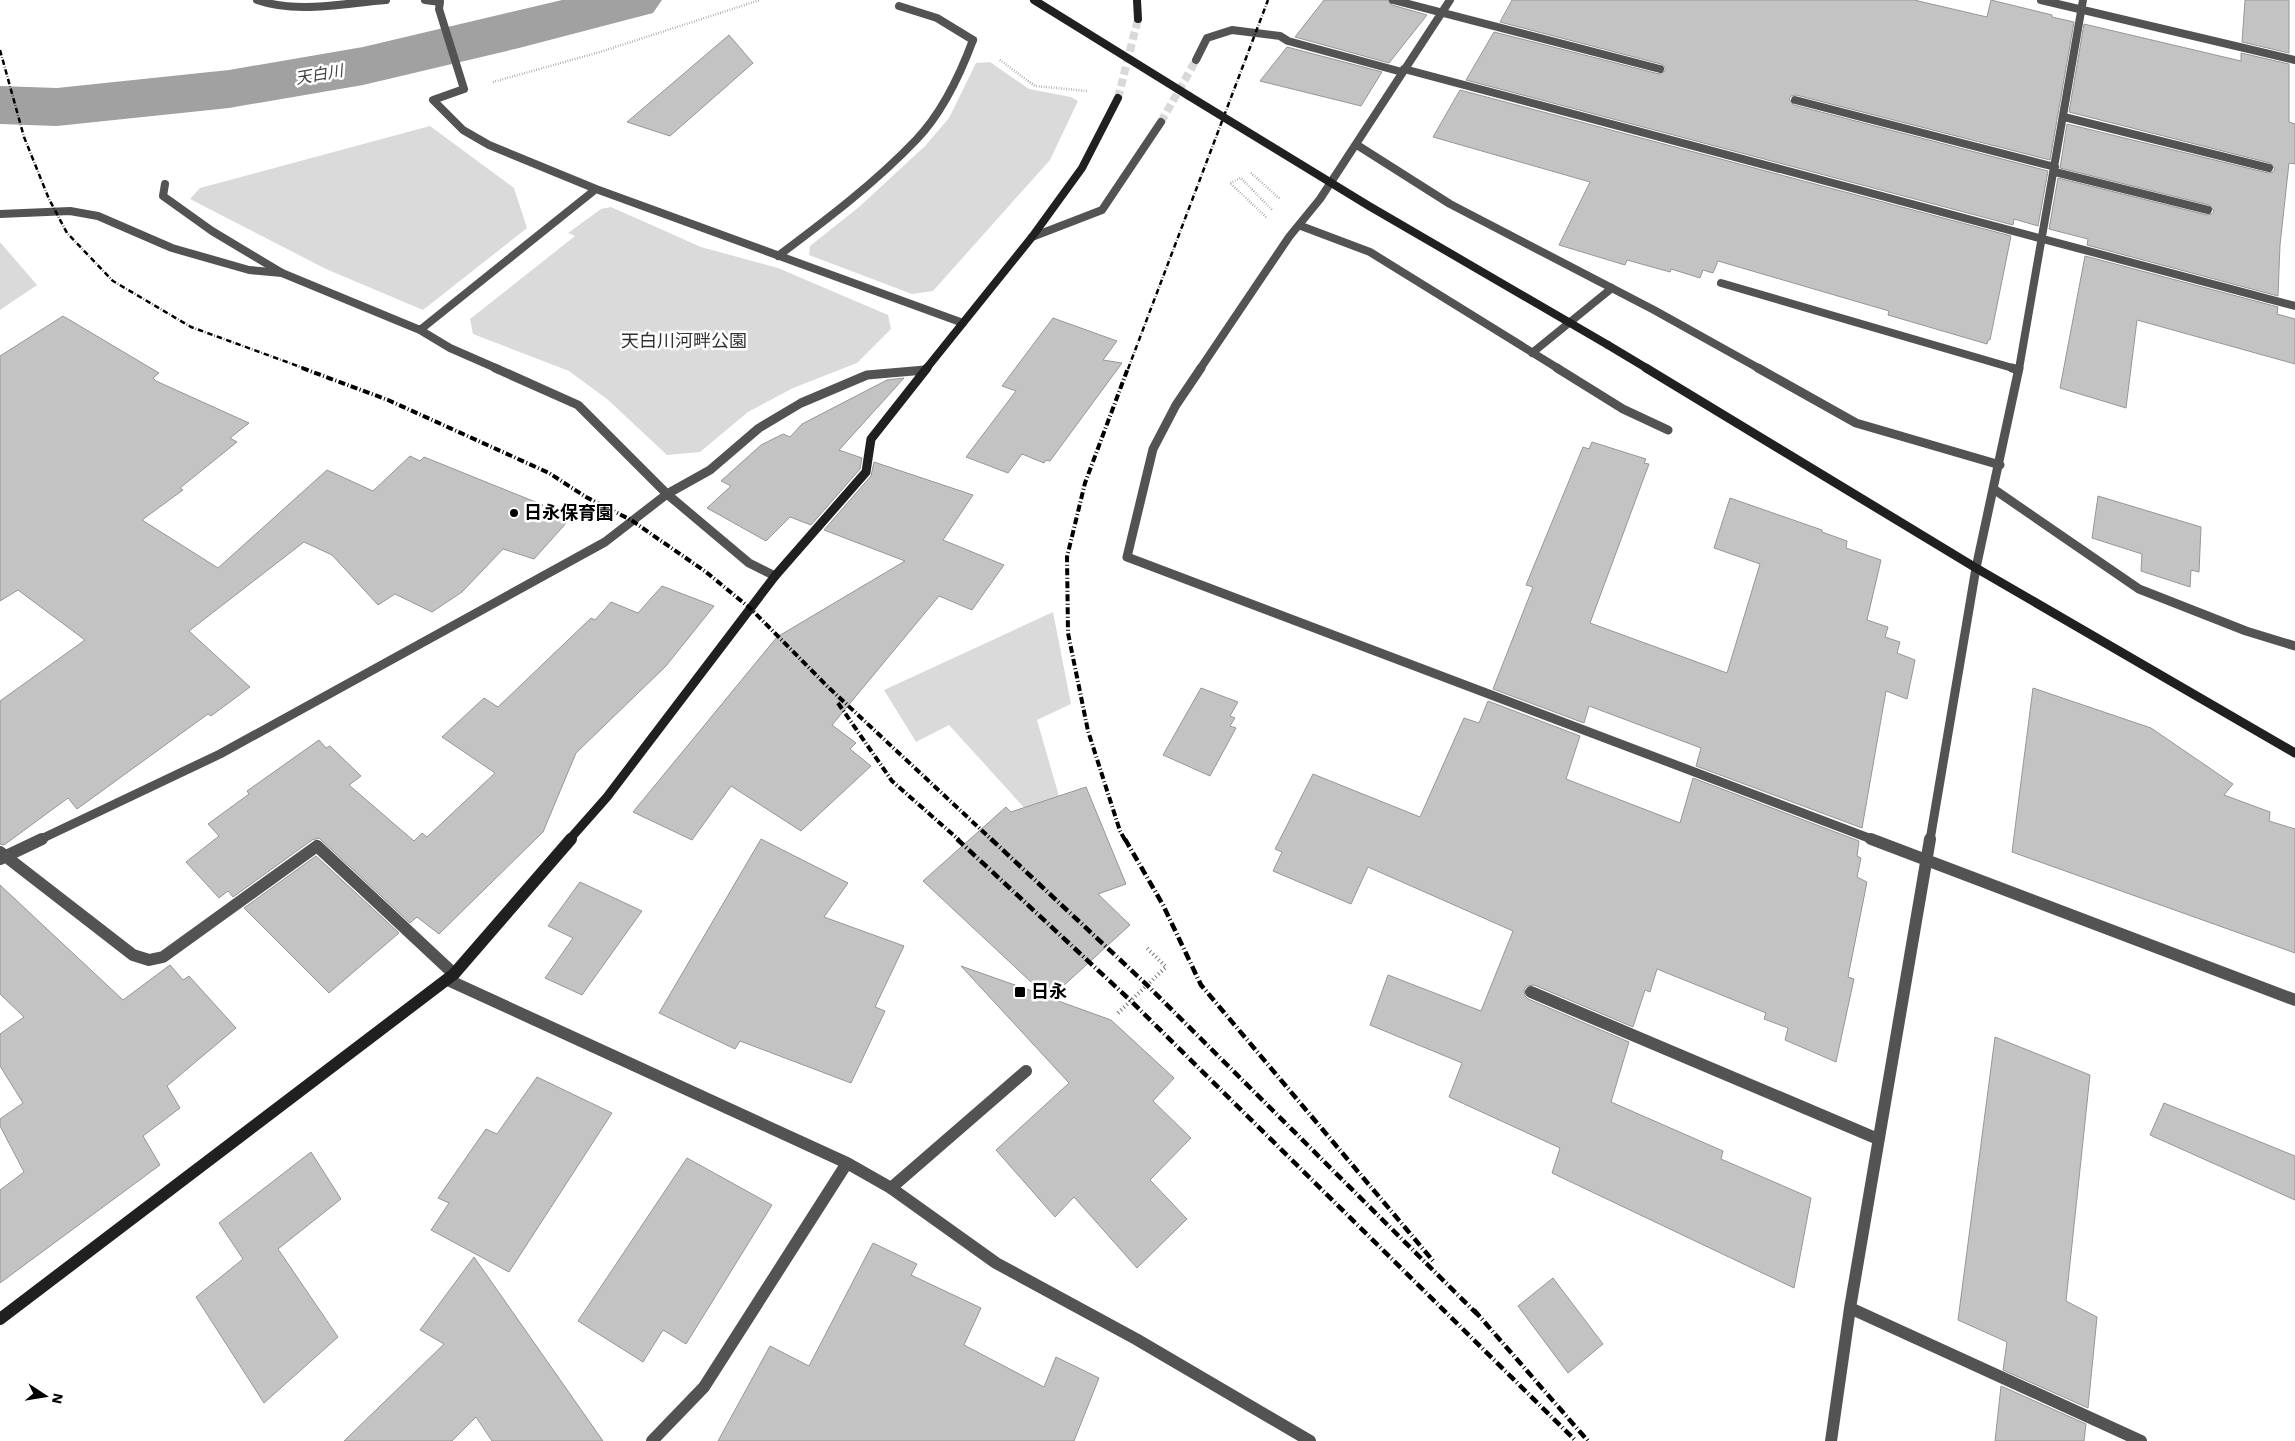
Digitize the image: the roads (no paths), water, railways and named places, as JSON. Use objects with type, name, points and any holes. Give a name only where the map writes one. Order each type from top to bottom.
[{"type":"street","points":[[257,0],[264,4],[283,6],[386,0]]},
{"type":"street","points":[[425,0],[440,2],[439,9],[464,89],[433,100],[463,130],[489,145],[596,189],[963,323]]},
{"type":"street","points":[[1034,0],[1353,196],[1608,345],[1976,568],[2295,754]]},
{"type":"street","points":[[1137,0],[1138,19]]},
{"type":"street","points":[[1392,0],[1660,69]]},
{"type":"street","points":[[1450,0],[1357,145],[1301,226],[1289,237],[1176,405],[1153,448],[1127,557],[2295,1000]]},
{"type":"street","points":[[2042,0],[2123,21],[2295,60]]},
{"type":"street","points":[[1831,1441],[1850,1308],[1878,1139],[1976,568],[1995,490],[2018,370],[2055,170],[2083,0]]},
{"type":"street","points":[[778,256],[846,204],[917,139],[942,105],[966,58],[973,40],[937,18],[900,6]]},
{"type":"street","points":[[1196,60],[1207,38],[1232,30],[1280,36],[1288,41],[2295,306]]},
{"type":"street","points":[[0,1319],[451,977],[607,798],[775,576],[866,472],[871,439],[1032,237],[1082,168],[1118,98]]},
{"type":"street","points":[[1795,100],[2208,210]]},
{"type":"street","points":[[2064,117],[2269,168]]},
{"type":"street","points":[[1032,237],[1102,210],[1161,122]]},
{"type":"street","points":[[1357,145],[1450,204],[1612,288],[1856,423],[2000,465]]},
{"type":"street","points":[[165,184],[163,196],[212,230],[282,273],[420,330],[450,348],[578,405],[667,494],[748,563],[775,576]]},
{"type":"street","points":[[420,330],[596,189]]},
{"type":"street","points":[[0,214],[70,211],[98,216],[172,248],[249,270],[282,273]]},
{"type":"street","points":[[1301,226],[1370,252],[1622,409],[1668,430]]},
{"type":"street","points":[[1721,283],[2018,370]]},
{"type":"street","points":[[1532,353],[1612,288]]},
{"type":"street","points":[[925,370],[867,375],[801,403],[759,428],[710,470],[667,494],[605,542],[220,754],[1,856],[133,955],[149,960],[163,957],[317,846],[451,977],[847,1163],[891,1188],[996,1263],[1136,1339],[1310,1441]]},
{"type":"street","points":[[1995,490],[2138,589],[2246,631],[2295,646]]},
{"type":"street","points":[[1531,992],[1878,1139]]},
{"type":"street","points":[[891,1188],[1026,1071]]},
{"type":"street","points":[[652,1441],[704,1387],[847,1163]]},
{"type":"street","points":[[1850,1308],[2141,1441]]},
{"type":"waterway","name":"天白川","points":[[0,105],[57,107],[229,89],[363,66],[498,35],[632,0]]},
{"type":"tunnel","points":[[1118,98],[1138,19]]},
{"type":"tunnel","points":[[1161,122],[1196,60]]},
{"type":"railway","points":[[1128,369],[1268,0]]},
{"type":"railway","points":[[0,50],[24,137],[49,199],[67,233],[113,281],[191,327],[306,369]]},
{"type":"railway","points":[[302,368],[388,400],[549,473],[586,497],[631,520],[706,572],[751,609],[827,686],[992,840]]},
{"type":"railway","points":[[1125,840],[1120,831],[1088,731],[1068,633],[1067,557],[1085,483],[1128,368]]},
{"type":"railway","points":[[838,703],[892,781],[959,840]]},
{"type":"railway","points":[[957,839],[1130,1000],[1576,1441]]},
{"type":"railway","points":[[991,839],[1147,985],[1477,1314]]},
{"type":"railway","points":[[1125,839],[1163,905],[1201,985],[1434,1262]]},
{"type":"railway","points":[[1474,1310],[1588,1441]]},
{"type":"place","name":"日永保育園","points":[[514,513]]},
{"type":"place","name":"日永","points":[[1020,992]]},
{"type":"park label","name":"天白川河畔公園","points":[[684,341]]}]
